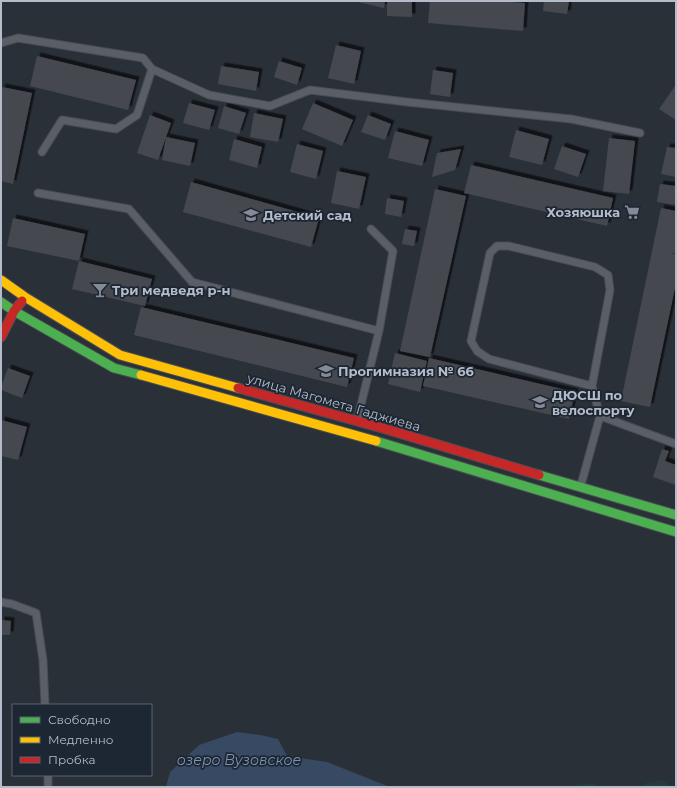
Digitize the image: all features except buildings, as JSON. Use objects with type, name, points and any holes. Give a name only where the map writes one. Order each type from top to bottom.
[{"type":"main road","name":"улица Магомета Гаджиева","points":[[1,280],[25,297],[120,355],[389,431],[676,515]]},
{"type":"main road","points":[[1,337],[14,311],[25,297]]},
{"type":"main road","name":"улица Магомета Гаджиева","points":[[1,302],[14,311],[114,368],[353,436],[676,532]]},
{"type":"lane","points":[[1,43],[18,38],[143,58],[152,69],[208,95],[270,106],[310,90],[407,102],[571,119],[640,133]]},
{"type":"lane","points":[[42,152],[62,120],[116,129],[137,115],[152,69]]},
{"type":"lane","points":[[38,193],[129,209],[192,282],[379,331]]},
{"type":"lane","points":[[353,436],[379,331],[393,251],[371,229]]},
{"type":"lane","points":[[575,501],[600,416],[592,386],[610,290],[608,275],[595,267],[509,246],[497,246],[490,253],[471,341],[477,351],[489,359],[592,386]]},
{"type":"lane","points":[[600,416],[676,444]]},
{"type":"lane","points":[[1,602],[12,604],[36,613],[43,660],[45,704]]},
{"type":"lane","points":[[48,776],[48,787]]},
{"type":"green space","points":[[662,780],[670,787],[639,787],[646,783]]},
{"type":"green space","points":[[594,783],[599,787],[574,787],[576,785]]},
{"type":"water","name":"озеро Вузовское","points":[[237,732],[278,739],[287,756],[327,762],[390,787],[166,787],[170,772],[199,745]]},
{"type":"traffic: fast","points":[[1,302],[14,311],[114,368],[141,375]]},
{"type":"traffic: fast","points":[[376,441],[676,532]]},
{"type":"traffic: fast","points":[[539,475],[676,515]]},
{"type":"traffic: slow","points":[[1,280],[25,297],[120,355],[238,388]]},
{"type":"traffic: slow","points":[[141,375],[376,441]]},
{"type":"traffic: jam","points":[[1,337],[14,311],[22,301]]},
{"type":"traffic: jam","points":[[238,388],[382,428],[539,475]]},
{"type":"place","name":"Хозяюшка","points":[[632,212]]},
{"type":"place","name":"Детский сад","points":[[251,215]]},
{"type":"place","name":"Три медведя р-н","points":[[100,290]]},
{"type":"place","name":"Прогимназия № 66","points":[[326,371]]},
{"type":"place","name":"ДЮСШ по велоспорту","points":[[540,402]]}]
